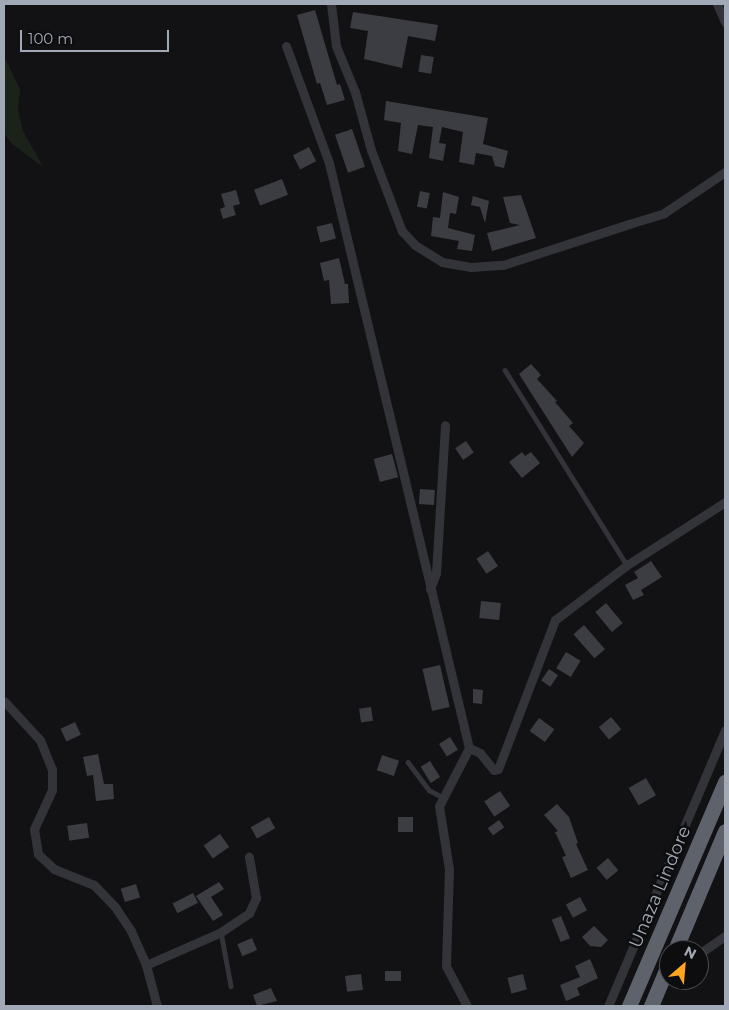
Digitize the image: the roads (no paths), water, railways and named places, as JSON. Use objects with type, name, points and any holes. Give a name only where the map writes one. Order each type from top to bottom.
[{"type":"highway","name":"Unaza Lindore","points":[[630,1002],[725,782]]},
{"type":"highway","points":[[678,940],[725,832]]},
{"type":"highway","points":[[651,1005],[659,986]]},
{"type":"street","points":[[331,4],[336,46],[356,92],[371,150],[402,231],[415,245],[442,262],[471,267],[503,264],[621,227],[664,213],[725,172]]},
{"type":"street","points":[[717,4],[725,22]]},
{"type":"street","points":[[286,46],[330,162],[407,480],[430,589],[442,627],[469,748],[439,806],[449,869],[446,966],[467,1006]]},
{"type":"street","points":[[430,589],[436,573],[445,426]]},
{"type":"street","points":[[469,748],[480,753],[494,770],[498,769],[555,620],[628,565],[725,502]]},
{"type":"street","points":[[4,701],[40,740],[52,769],[52,790],[34,829],[38,854],[48,866],[86,881],[102,892],[131,930],[146,965],[157,1006]]},
{"type":"street","points":[[608,1006],[725,730]]},
{"type":"street","points":[[146,965],[221,932],[249,913],[255,905],[255,887],[249,857]]},
{"type":"street","points":[[709,947],[725,936]]},
{"type":"lane","points":[[504,370],[628,565]]},
{"type":"lane","points":[[408,762],[429,790],[442,797]]},
{"type":"lane","points":[[221,932],[231,986]]}]
